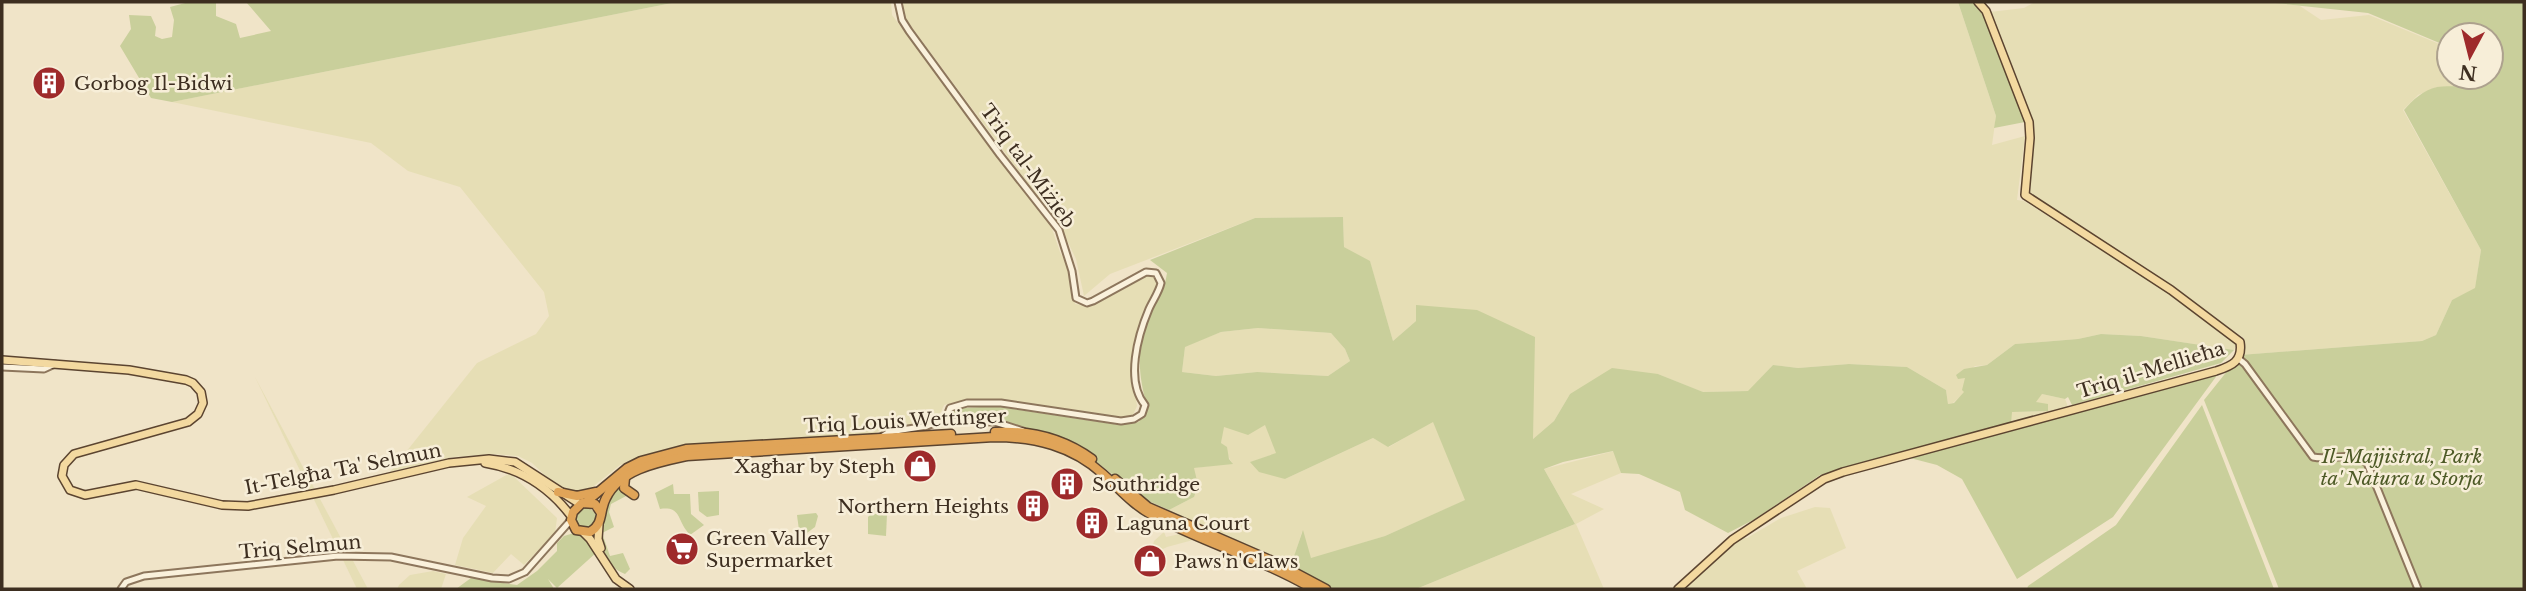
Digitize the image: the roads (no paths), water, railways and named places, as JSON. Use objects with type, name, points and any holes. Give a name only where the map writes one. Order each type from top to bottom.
[{"type":"highway","name":"Triq Louis Wettinger","points":[[582,503],[634,464],[686,449],[1025,432],[1062,442],[1084,453],[1148,507],[1279,564],[1326,589]]},
{"type":"highway","name":"Triq Louis Wettinger","points":[[601,513],[607,495],[625,478],[637,470],[664,460],[708,453],[1023,437],[1052,444],[1072,453],[1097,469],[1125,497],[1152,515],[1277,569],[1313,589]]},
{"type":"highway","points":[[625,478],[624,488],[634,495]]},
{"type":"highway","points":[[558,492],[577,496],[597,492]]},
{"type":"highway","points":[[582,503],[595,504],[601,513],[599,525],[590,532],[580,532],[571,518],[582,503]]},
{"type":"main road","name":"Triq il-Mellieħa","points":[[1678,589],[1732,540],[1834,476],[2216,371],[2239,359],[2241,342],[2171,290],[2025,195],[2029,122],[1986,11],[1978,2]]},
{"type":"main road","points":[[2,360],[55,363]]},
{"type":"main road","name":"It-Telgħa Ta' Selmun","points":[[55,363],[129,370],[186,380],[197,387],[202,397],[202,408],[187,422],[74,454],[64,465],[62,476],[70,490],[78,494],[90,495],[136,485],[222,505],[248,506],[334,490],[422,469],[501,459],[515,462],[558,492],[582,503]]},
{"type":"main road","name":"It-Telgħa Ta' Selmun","points":[[472,461],[507,467],[531,478],[549,492],[571,518]]},
{"type":"main road","points":[[599,525],[599,546],[622,583]]},
{"type":"main road","points":[[580,532],[590,539],[616,579],[630,589]]},
{"type":"street","name":"Triq tal-Miżieb","points":[[898,2],[902,20],[909,31],[1059,230],[1072,271],[1076,298],[1087,303],[1093,301],[1146,272],[1156,273],[1161,280],[1161,287],[1148,312],[1137,356],[1136,386],[1138,397],[1145,405],[1142,414],[1134,419],[1121,421],[983,402],[955,405],[946,413],[946,418]]},
{"type":"street","points":[[2239,359],[2313,457],[2353,456],[2361,457],[2367,463],[2418,589]]},
{"type":"street","points":[[2,367],[44,369],[55,363]]},
{"type":"street","name":"Triq tal-Miżieb","points":[[946,418],[949,421],[995,422],[1025,432]]},
{"type":"street","name":"Triq tal-Miżieb","points":[[878,438],[889,432],[927,426],[946,418]]},
{"type":"street","name":"Triq Selmun","points":[[121,589],[127,582],[144,576],[338,556],[391,557],[492,578],[509,579],[525,572],[571,518]]},
{"type":"street","name":"Triq Selmun","points":[[553,540],[567,532],[580,532]]},
{"type":"place","name":"Gorbog Il-Bidwi","points":[[49,83]]},
{"type":"place","name":"Xagħar by Steph","points":[[920,466]]},
{"type":"place","name":"Southridge","points":[[1067,484]]},
{"type":"place","name":"Northern Heights","points":[[1033,506]]},
{"type":"place","name":"Laguna Court","points":[[1092,523]]},
{"type":"place","name":"Green Valley Supermarket","points":[[682,549]]},
{"type":"place","name":"Paws'n'Claws","points":[[1150,561]]},
{"type":"park label","name":"Il-Majjistral, Park ta' Natura u Storja","points":[[2402,467]]}]
